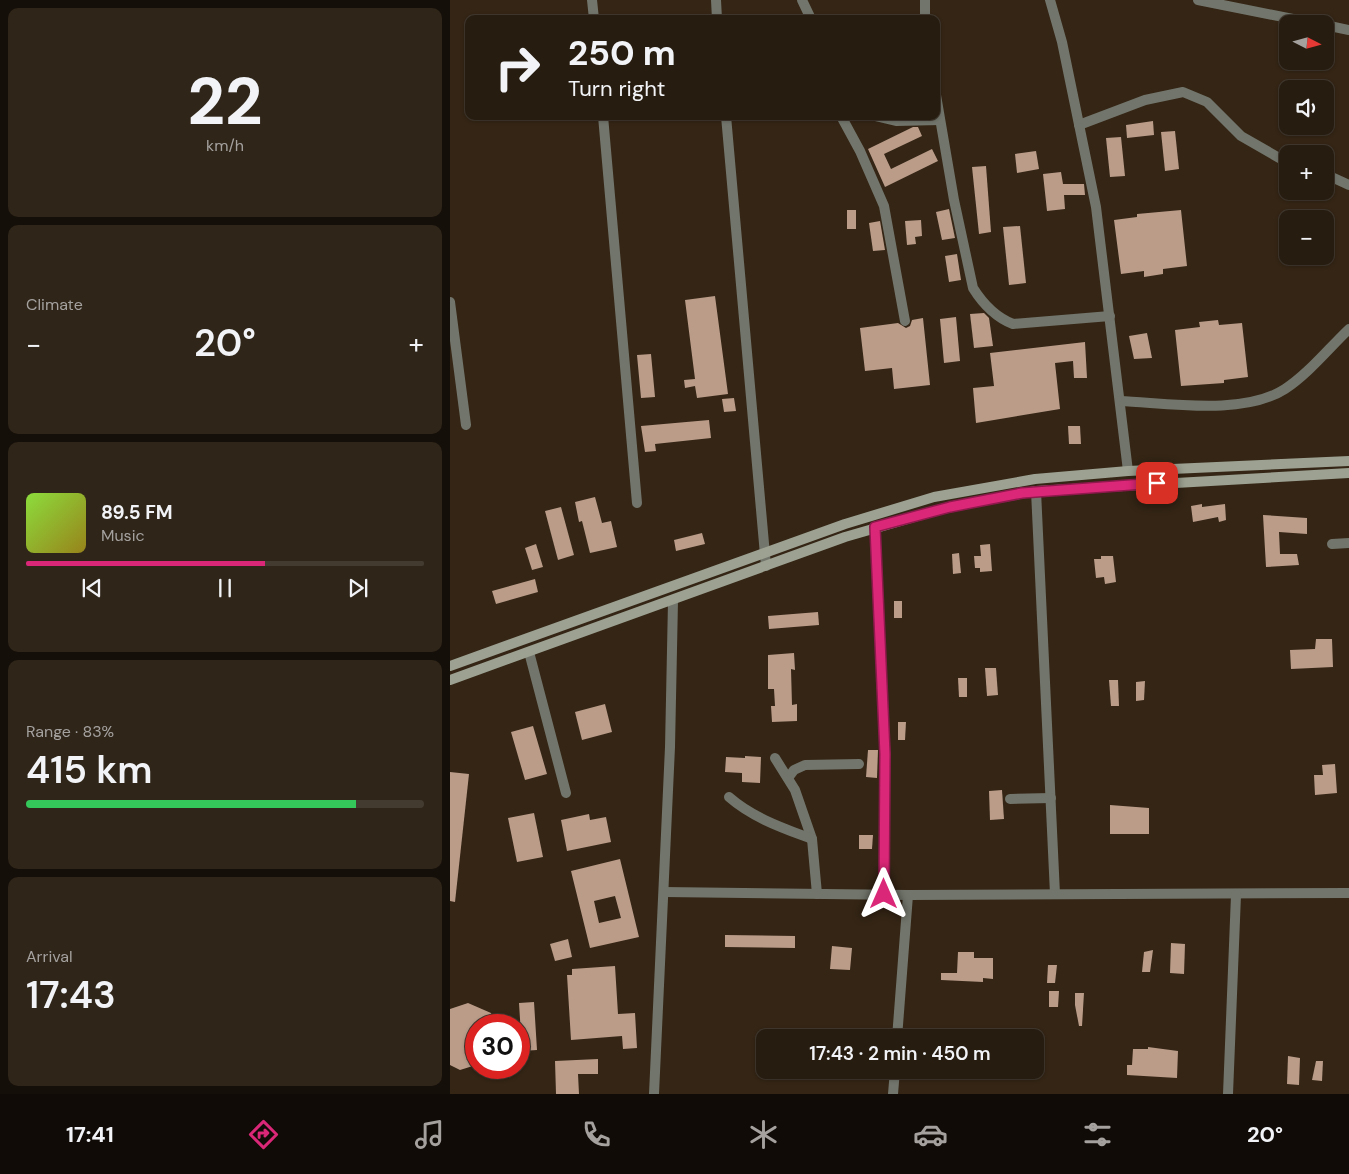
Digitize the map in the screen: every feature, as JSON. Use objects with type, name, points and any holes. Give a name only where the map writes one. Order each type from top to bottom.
[{"type":"main road","points":[[450,666],[880,513],[934,497],[1035,478],[1128,471],[1349,461]]},
{"type":"main road","points":[[450,680],[875,527],[950,507],[1036,490],[1349,473]]},
{"type":"street","points":[[592,0],[594,15]]},
{"type":"street","points":[[716,0],[717,15]]},
{"type":"street","points":[[802,0],[809,15]]},
{"type":"street","points":[[925,0],[925,15]]},
{"type":"street","points":[[1050,0],[1060,33],[1096,207],[1128,471]]},
{"type":"street","points":[[1198,0],[1279,16]]},
{"type":"street","points":[[1334,27],[1349,30]]},
{"type":"street","points":[[1079,125],[1145,100],[1183,92],[1207,102],[1241,136],[1279,158]]},
{"type":"street","points":[[603,120],[637,503]]},
{"type":"street","points":[[726,120],[766,566]]},
{"type":"street","points":[[843,120],[860,151],[884,206],[905,321]]},
{"type":"street","points":[[892,120],[940,120],[958,220],[973,288],[980,300],[1000,319],[1013,324],[1110,316]]},
{"type":"street","points":[[1334,178],[1349,185]]},
{"type":"street","points":[[450,302],[466,425]]},
{"type":"street","points":[[1120,401],[1223,405],[1268,397],[1284,390],[1303,376],[1349,329]]},
{"type":"street","points":[[1036,490],[1055,894]]},
{"type":"street","points":[[875,527],[885,754],[884,894]]},
{"type":"street","points":[[1332,544],[1349,543]]},
{"type":"street","points":[[654,1094],[673,671],[673,601]]},
{"type":"street","points":[[529,652],[566,793]]},
{"type":"street","points":[[775,758],[788,778],[812,839],[817,894]]},
{"type":"street","points":[[788,778],[794,770],[805,765],[858,764]]},
{"type":"street","points":[[729,796],[740,806],[767,822],[812,839]]},
{"type":"street","points":[[1010,798],[1051,798]]},
{"type":"street","points":[[664,892],[908,895],[1349,893]]},
{"type":"street","points":[[898,1029],[908,895]]},
{"type":"street","points":[[1228,1094],[1236,895]]},
{"type":"street","points":[[893,1094],[894,1079]]},
{"type":"building","points":[[1153,121],[1154,135],[1127,138],[1126,125]]},
{"type":"building","points":[[913,127],[918,127],[922,136],[884,154],[891,169],[932,149],[938,161],[885,187],[868,149]]},
{"type":"building","points":[[1175,131],[1179,169],[1165,171],[1161,132]]},
{"type":"building","points":[[1121,137],[1125,176],[1110,177],[1106,138]]},
{"type":"building","points":[[1036,151],[1039,169],[1017,173],[1015,154]]},
{"type":"building","points":[[986,166],[991,232],[979,234],[972,167]]},
{"type":"building","points":[[1061,172],[1063,184],[1084,184],[1085,195],[1064,195],[1065,209],[1047,211],[1043,174]]},
{"type":"building","points":[[949,209],[955,238],[942,240],[936,212]]},
{"type":"building","points":[[847,210],[856,210],[856,229],[847,229]]},
{"type":"building","points":[[1181,210],[1187,266],[1163,269],[1163,274],[1144,277],[1144,271],[1121,274],[1114,220],[1137,217],[1137,214]]},
{"type":"building","points":[[921,220],[922,236],[915,237],[916,244],[907,245],[905,221]]},
{"type":"building","points":[[880,221],[885,250],[873,251],[869,223]]},
{"type":"building","points":[[1020,226],[1026,283],[1009,285],[1003,227]]},
{"type":"building","points":[[957,254],[961,280],[949,282],[945,256]]},
{"type":"building","points":[[715,296],[728,394],[697,398],[695,386],[685,388],[684,380],[695,379],[685,300]]},
{"type":"building","points":[[984,313],[989,318],[993,346],[974,348],[970,314]]},
{"type":"building","points":[[956,317],[960,361],[944,363],[940,319]]},
{"type":"building","points":[[923,318],[930,385],[894,389],[892,368],[865,371],[860,328],[898,323],[906,328],[910,326],[912,320]]},
{"type":"building","points":[[1218,320],[1219,325],[1242,323],[1248,377],[1224,380],[1224,383],[1181,386],[1175,330],[1200,327],[1199,322]]},
{"type":"building","points":[[1147,333],[1152,358],[1134,359],[1129,336]]},
{"type":"building","points":[[1085,342],[1087,378],[1074,378],[1073,361],[1055,363],[1060,409],[976,423],[973,388],[994,386],[990,353]]},
{"type":"building","points":[[651,354],[655,397],[641,398],[637,355]]},
{"type":"building","points":[[734,398],[736,411],[724,412],[722,399]]},
{"type":"building","points":[[709,420],[711,438],[655,444],[656,451],[645,452],[641,426]]},
{"type":"building","points":[[1068,426],[1080,426],[1081,444],[1069,444]]},
{"type":"building","points":[[595,497],[602,523],[611,521],[617,547],[590,553],[582,521],[579,522],[575,502]]},
{"type":"building","points":[[1202,504],[1202,507],[1225,504],[1226,520],[1219,522],[1218,517],[1193,522],[1191,506]]},
{"type":"building","points":[[561,507],[574,555],[558,560],[545,511]]},
{"type":"building","points":[[1263,515],[1307,518],[1307,534],[1279,532],[1280,554],[1297,554],[1299,565],[1266,567]]},
{"type":"building","points":[[702,533],[705,544],[676,551],[674,540]]},
{"type":"building","points":[[536,544],[543,567],[532,570],[525,548]]},
{"type":"building","points":[[990,544],[992,571],[980,572],[980,568],[975,568],[974,556],[981,556],[980,545]]},
{"type":"building","points":[[959,553],[961,573],[953,574],[952,554]]},
{"type":"building","points":[[1101,556],[1113,556],[1116,582],[1105,584],[1104,577],[1096,578],[1094,559],[1101,559]]},
{"type":"building","points":[[535,579],[538,592],[496,604],[492,591]]},
{"type":"building","points":[[894,601],[902,601],[902,618],[894,618]]},
{"type":"building","points":[[818,612],[819,625],[769,629],[768,616]]},
{"type":"building","points":[[1316,639],[1332,639],[1333,667],[1291,669],[1290,650],[1315,649]]},
{"type":"building","points":[[794,653],[795,670],[791,669],[792,705],[797,704],[797,721],[772,722],[771,706],[775,706],[774,689],[768,689],[768,655]]},
{"type":"building","points":[[985,668],[996,668],[998,695],[987,696]]},
{"type":"building","points":[[958,678],[967,678],[967,697],[959,697]]},
{"type":"building","points":[[1109,680],[1118,680],[1119,706],[1111,706]]},
{"type":"building","points":[[1145,681],[1144,700],[1136,701],[1136,682]]},
{"type":"building","points":[[605,704],[612,732],[582,740],[575,712]]},
{"type":"building","points":[[898,722],[906,722],[905,740],[898,740]]},
{"type":"building","points":[[533,726],[547,774],[525,780],[511,732]]},
{"type":"building","points":[[868,750],[878,750],[877,778],[866,777]]},
{"type":"building","points":[[745,756],[761,757],[760,783],[742,782],[742,773],[725,772],[726,757],[745,758]]},
{"type":"building","points":[[1335,764],[1337,793],[1315,795],[1314,775],[1323,775],[1322,765]]},
{"type":"building","points":[[450,772],[469,774],[455,902],[450,901]]},
{"type":"building","points":[[1002,790],[1004,819],[990,820],[989,791]]},
{"type":"building","points":[[1110,805],[1149,808],[1149,834],[1110,834]]},
{"type":"building","points":[[534,813],[543,857],[517,862],[508,818]]},
{"type":"building","points":[[589,814],[590,820],[606,817],[611,842],[567,851],[561,820]]},
{"type":"building","points":[[859,835],[873,835],[872,849],[859,849]]},
{"type":"building","points":[[620,859],[639,937],[590,948],[571,871]],"holes":[[[615,896],[621,918],[599,923],[594,901]]]},
{"type":"building","points":[[725,935],[795,936],[795,948],[725,947]]},
{"type":"building","points":[[568,939],[572,957],[555,961],[550,944]]},
{"type":"building","points":[[1171,943],[1185,944],[1184,974],[1170,973]]},
{"type":"building","points":[[832,946],[852,948],[850,970],[830,969]]},
{"type":"building","points":[[1153,950],[1150,972],[1142,972],[1144,952]]},
{"type":"building","points":[[958,952],[974,952],[974,958],[993,958],[993,979],[983,978],[983,982],[941,980],[941,973],[957,973]]},
{"type":"building","points":[[1048,965],[1057,965],[1055,983],[1047,983]]},
{"type":"building","points":[[615,966],[618,1014],[635,1013],[637,1048],[623,1049],[622,1036],[571,1040],[567,975],[572,975],[572,969]]},
{"type":"building","points":[[1049,991],[1059,991],[1058,1007],[1049,1007]]},
{"type":"building","points":[[1075,993],[1084,993],[1082,1026],[1079,1026]]},
{"type":"building","points":[[534,1002],[537,1050],[530,1050],[530,1014],[520,1014],[519,1003]]},
{"type":"building","points":[[468,1003],[491,1014],[465,1014],[465,1068],[460,1070],[450,1065],[450,1009]]},
{"type":"building","points":[[1148,1047],[1178,1051],[1177,1078],[1127,1075],[1127,1065],[1132,1065],[1133,1049],[1148,1049]]},
{"type":"building","points":[[1288,1056],[1300,1058],[1299,1085],[1287,1084]]},
{"type":"building","points":[[598,1059],[598,1074],[578,1074],[579,1094],[556,1094],[555,1061]]},
{"type":"building","points":[[1316,1061],[1323,1061],[1322,1081],[1312,1080]]},
{"type":"route","points":[[884,894],[885,754],[875,527],[950,507],[1036,490],[1157,483]]}]
